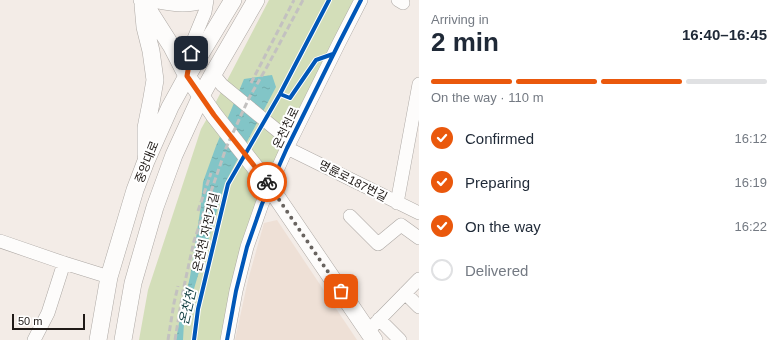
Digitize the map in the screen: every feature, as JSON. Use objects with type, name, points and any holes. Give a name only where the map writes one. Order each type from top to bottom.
[{"type":"main road","points":[[156,1],[183,3],[202,0]]},
{"type":"main road","name":"중앙대로","points":[[98,340],[109,277],[135,190],[146,162],[170,107],[233,0]]},
{"type":"main road","name":"중앙대로","points":[[123,340],[133,283],[155,207],[174,155],[201,96],[256,0]]},
{"type":"main road","points":[[156,1],[172,47],[187,76],[214,115],[267,183],[371,335]]},
{"type":"main road","points":[[146,162],[146,128],[155,80],[151,51],[145,27],[156,1]]},
{"type":"street","points":[[187,76],[193,42],[205,12],[208,0]]},
{"type":"street","name":"온천천로","points":[[227,340],[236,291],[247,247],[262,204],[267,183],[286,141],[361,0]]},
{"type":"street","name":"명륜로187번길","points":[[213,74],[222,85],[286,141],[419,213]]},
{"type":"street","points":[[397,202],[414,132],[418,91]]},
{"type":"street","points":[[350,216],[378,244],[401,225],[419,238]]},
{"type":"street","points":[[0,241],[109,277]]},
{"type":"street","points":[[34,340],[48,313],[64,263]]},
{"type":"street","points":[[371,335],[380,319],[419,279]]},
{"type":"street","points":[[405,293],[419,307]]},
{"type":"street","points":[[380,319],[400,340]]},
{"type":"shaded area","points":[[277,220],[357,340],[235,340],[248,280],[264,223]]},
{"type":"green space","points":[[269,0],[354,0],[282,143],[271,170],[222,340],[139,340],[148,290],[201,129]]},
{"type":"water","name":"온천천","points":[[272,75],[276,87],[225,183],[184,323],[183,340],[176,340],[190,277],[203,182],[216,146],[244,79]]},
{"type":"railway","points":[[251,83],[294,0]]},
{"type":"railway","points":[[175,340],[183,291],[194,241],[226,148],[249,98],[303,0]]},
{"type":"railway","points":[[198,211],[211,173]]},
{"type":"railway","points":[[168,340],[178,286]]},
{"type":"cycle path","name":"온천천 자전거길","points":[[194,340],[198,309],[228,184],[280,94],[329,0]]},
{"type":"cycle path","points":[[227,340],[236,291],[247,247],[262,204],[287,148],[361,0]]},
{"type":"cycle path","points":[[280,94],[290,98],[316,60],[333,54]]},
{"type":"way so far","points":[[267,182],[341,291]]},
{"type":"route","points":[[191,53],[187,76],[214,115],[267,182]]}]
